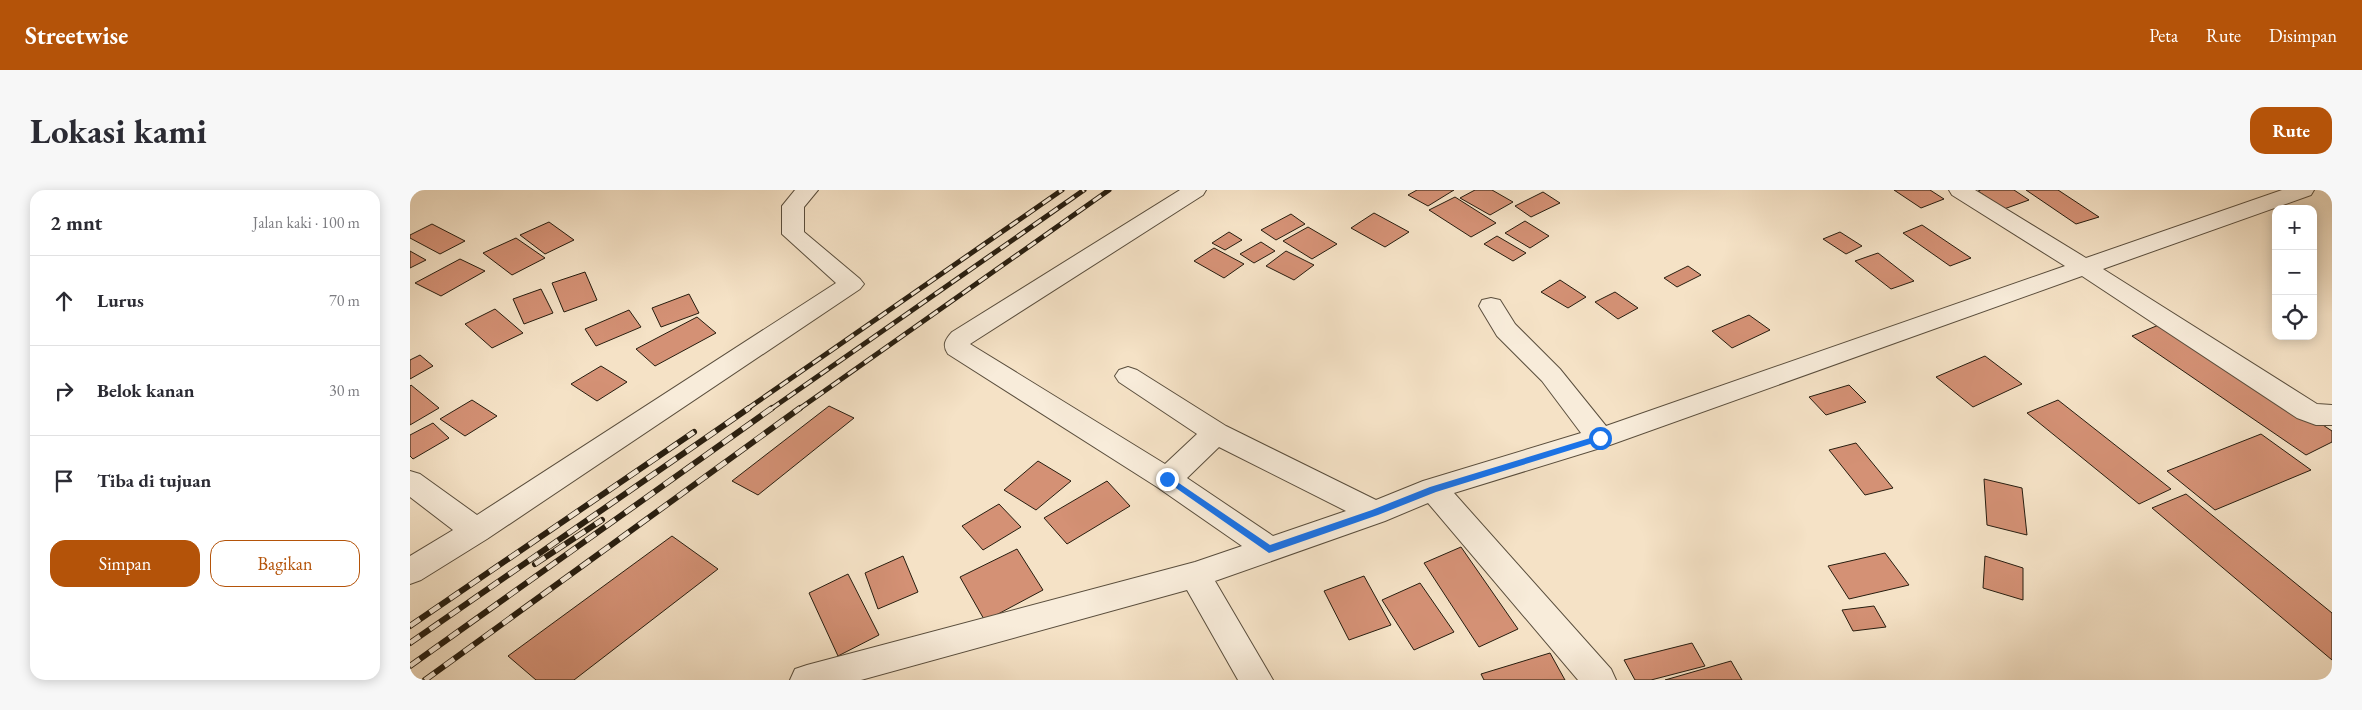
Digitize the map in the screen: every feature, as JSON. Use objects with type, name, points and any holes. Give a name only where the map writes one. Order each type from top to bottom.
[{"type":"street","points":[[410,571],[476,531],[852,284],[793,234],[794,203],[807,190]]},
{"type":"street","points":[[1195,190],[961,338],[957,348],[1167,479],[1269,549]]},
{"type":"street","points":[[1960,190],[2011,220],[2307,411],[2316,414],[2332,415]]},
{"type":"street","points":[[808,680],[1195,575],[1375,513],[1433,489],[1600,438],[2303,190]]},
{"type":"street","points":[[1491,306],[1506,330],[1551,375],[1600,438]]},
{"type":"street","points":[[1128,376],[1216,433],[1375,513]]},
{"type":"street","points":[[1167,479],[1216,433]]},
{"type":"street","points":[[410,482],[476,531]]},
{"type":"street","points":[[1433,489],[1599,680]]},
{"type":"street","points":[[1195,575],[1256,680]]},
{"type":"building","points":[[1417,190],[1454,190],[1428,206],[1408,195]]},
{"type":"building","points":[[1475,190],[1492,190],[1513,202],[1490,215],[1460,198]]},
{"type":"building","points":[[1894,190],[1930,190],[1944,199],[1921,208]]},
{"type":"building","points":[[2014,190],[2029,200],[2004,209],[1978,191]]},
{"type":"building","points":[[2026,190],[2058,190],[2099,217],[2076,224]]},
{"type":"building","points":[[1543,192],[1560,203],[1531,217],[1515,206]]},
{"type":"building","points":[[1455,197],[1496,223],[1471,237],[1429,210]]},
{"type":"building","points":[[1374,213],[1409,232],[1385,247],[1351,228]]},
{"type":"building","points":[[1291,214],[1305,224],[1276,240],[1261,230]]},
{"type":"building","points":[[1525,221],[1549,236],[1530,248],[1505,233]]},
{"type":"building","points":[[549,222],[574,240],[545,254],[520,235]]},
{"type":"building","points":[[432,224],[465,241],[440,254],[410,238],[410,235]]},
{"type":"building","points":[[1922,225],[1971,258],[1950,266],[1903,233]]},
{"type":"building","points":[[1308,227],[1337,244],[1312,259],[1283,241]]},
{"type":"building","points":[[1229,232],[1242,240],[1225,250],[1212,243]]},
{"type":"building","points":[[1840,232],[1862,246],[1846,254],[1823,239]]},
{"type":"building","points":[[1497,236],[1526,253],[1513,261],[1484,244]]},
{"type":"building","points":[[516,238],[545,258],[512,275],[483,253]]},
{"type":"building","points":[[1261,242],[1275,251],[1254,263],[1240,254]]},
{"type":"building","points":[[1214,248],[1244,264],[1224,278],[1194,261]]},
{"type":"building","points":[[410,251],[426,260],[410,268]]},
{"type":"building","points":[[1286,251],[1314,265],[1294,280],[1266,266]]},
{"type":"building","points":[[1878,253],[1914,281],[1891,289],[1855,261]]},
{"type":"building","points":[[460,259],[485,271],[441,296],[415,283]]},
{"type":"building","points":[[1688,266],[1701,275],[1677,287],[1664,278]]},
{"type":"building","points":[[585,272],[597,300],[564,312],[552,283]]},
{"type":"building","points":[[1560,280],[1586,297],[1568,308],[1541,292]]},
{"type":"building","points":[[541,289],[553,313],[524,324],[513,299]]},
{"type":"building","points":[[1615,292],[1638,308],[1618,319],[1595,302]]},
{"type":"building","points":[[689,294],[699,313],[661,327],[652,308]]},
{"type":"building","points":[[495,309],[523,333],[492,348],[465,324]]},
{"type":"building","points":[[629,310],[641,327],[596,346],[585,329]]},
{"type":"building","points":[[1749,315],[1770,330],[1732,348],[1712,331]]},
{"type":"building","points":[[697,317],[716,333],[655,366],[636,349]]},
{"type":"building","points":[[2166,322],[2332,431],[2332,442],[2306,455],[2132,336]]},
{"type":"building","points":[[420,355],[433,366],[410,379],[410,360]]},
{"type":"building","points":[[1985,356],[2022,384],[1973,407],[1936,377]]},
{"type":"building","points":[[601,366],[627,382],[597,401],[571,384]]},
{"type":"building","points":[[1849,385],[1866,402],[1826,415],[1809,397]]},
{"type":"building","points":[[410,386],[439,408],[410,425]]},
{"type":"building","points":[[472,400],[497,416],[465,436],[440,419]]},
{"type":"building","points":[[2058,400],[2171,489],[2139,504],[2027,413]]},
{"type":"building","points":[[829,406],[854,418],[758,495],[732,481]]},
{"type":"building","points":[[433,423],[449,438],[413,459],[410,456],[410,435]]},
{"type":"building","points":[[2261,434],[2311,470],[2215,510],[2167,471]]},
{"type":"building","points":[[1856,443],[1893,488],[1865,495],[1829,450]]},
{"type":"building","points":[[1038,461],[1071,481],[1036,510],[1004,490]]},
{"type":"building","points":[[1984,479],[2022,488],[2027,535],[1987,525]]},
{"type":"building","points":[[1107,481],[1130,506],[1067,544],[1044,518]]},
{"type":"building","points":[[2186,494],[2332,613],[2332,660],[2152,508]]},
{"type":"building","points":[[999,504],[1021,527],[983,550],[962,526]]},
{"type":"building","points":[[672,536],[718,569],[574,680],[536,680],[508,656]]},
{"type":"building","points":[[1461,547],[1518,629],[1479,647],[1424,563]]},
{"type":"building","points":[[1017,549],[1043,590],[985,621],[960,577]]},
{"type":"building","points":[[1885,553],[1909,585],[1849,599],[1828,566]]},
{"type":"building","points":[[903,556],[918,592],[878,609],[865,573]]},
{"type":"building","points":[[1985,556],[2023,568],[2023,600],[1983,588]]},
{"type":"building","points":[[848,574],[879,635],[838,656],[809,593]]},
{"type":"building","points":[[1364,576],[1391,625],[1349,640],[1324,591]]},
{"type":"building","points":[[1420,583],[1454,632],[1414,650],[1382,600]]},
{"type":"building","points":[[1874,606],[1886,627],[1853,631],[1842,610]]},
{"type":"building","points":[[1692,643],[1705,666],[1651,680],[1635,680],[1624,660]]},
{"type":"building","points":[[1550,653],[1565,680],[1484,680],[1481,674]]},
{"type":"building","points":[[1731,661],[1742,680],[1665,680]]},
{"type":"railway","points":[[747,409],[1062,190]]},
{"type":"railway","points":[[771,409],[1084,190]]},
{"type":"railway","points":[[799,409],[1109,190]]},
{"type":"railway","points":[[410,643],[749,408]]},
{"type":"railway","points":[[410,666],[772,408]]},
{"type":"railway","points":[[425,680],[800,408]]},
{"type":"railway","points":[[410,626],[694,432]]},
{"type":"railway","points":[[535,564],[602,520]]},
{"type":"route","points":[[1167,479],[1269,549],[1375,513],[1433,489],[1600,438]]}]
